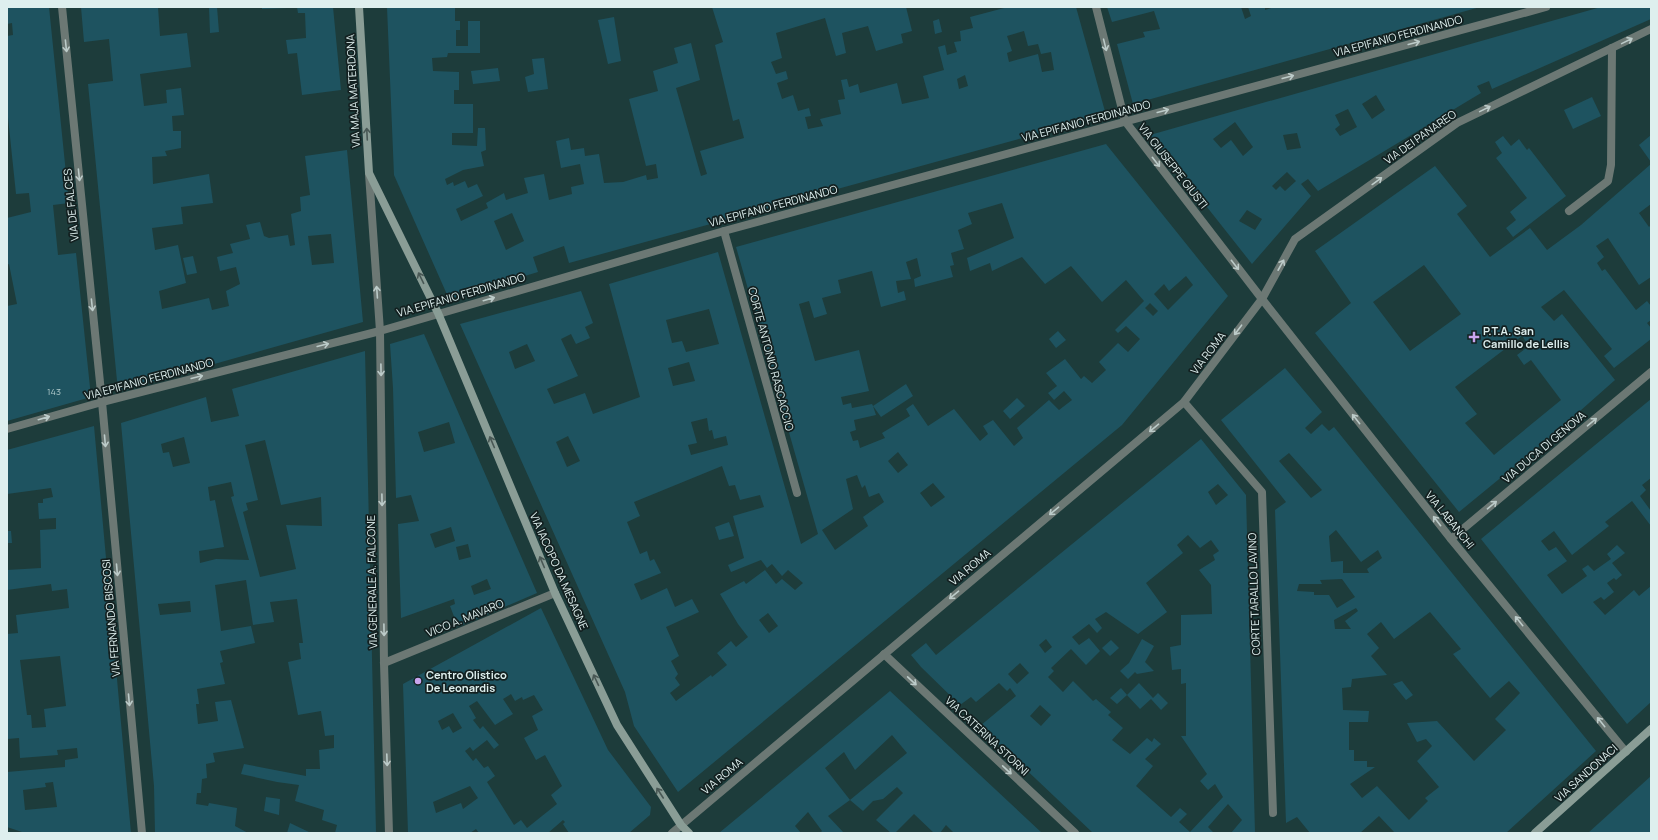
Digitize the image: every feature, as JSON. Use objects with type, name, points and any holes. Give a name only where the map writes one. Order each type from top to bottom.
[{"type":"main road","name":"VIA MAJA MATERDONA","points":[[359,7],[369,173],[438,313]]},
{"type":"main road","name":"VIA IACOPO DA MESAGNE","points":[[438,313],[555,593],[617,725],[681,825],[689,833]]},
{"type":"main road","name":"VIA SANDONACI","points":[[1535,833],[1651,729]]},
{"type":"street","name":"VIA DE FALCES","points":[[62,7],[102,402]]},
{"type":"street","name":"VIA GIUSEPPE GIUSTI","points":[[1096,7],[1125,121],[1262,299]]},
{"type":"street","name":"VIA EPIFANIO FERDINANDO","points":[[7,429],[102,402],[380,331],[724,231],[1546,7]]},
{"type":"street","name":"VIA DEI PANAREO","points":[[1262,299],[1295,239],[1457,123],[1651,29]]},
{"type":"street","points":[[1569,211],[1608,181],[1611,166],[1612,48]]},
{"type":"street","name":"VIA MAJA MATERDONA","points":[[369,173],[380,331]]},
{"type":"street","name":"CORTE ANTONIO RASCACCIO","points":[[724,231],[797,493]]},
{"type":"street","name":"VIA ROMA","points":[[672,833],[1184,402],[1262,299]]},
{"type":"street","name":"VIA LABANCHI","points":[[1262,299],[1451,539],[1626,752]]},
{"type":"street","name":"VIA GENERALE A. FALCONE","points":[[380,331],[384,662],[389,833]]},
{"type":"street","name":"VIA DUCA DI GENOVA","points":[[1451,539],[1651,372]]},
{"type":"street","name":"VIA FERNANDO BISCOSI","points":[[102,402],[142,833]]},
{"type":"street","name":"CORTE TARALLO LAVINO","points":[[1184,402],[1262,492],[1273,813]]},
{"type":"street","name":"VICO A. MAVARO","points":[[384,662],[555,593]]},
{"type":"street","name":"VIA CATERINA STORNI","points":[[884,654],[1075,833]]},
{"type":"building","points":[[7,7],[49,7],[69,203],[53,205],[58,255],[76,253],[91,397],[7,421],[7,306],[17,304],[9,264],[7,265],[7,218],[31,212],[29,193],[16,194],[7,108],[7,36],[13,35],[12,23],[7,24]]},
{"type":"building","points":[[81,7],[158,7],[160,36],[187,33],[191,67],[140,74],[144,106],[167,103],[166,90],[181,88],[184,115],[172,116],[173,131],[181,131],[181,148],[165,151],[167,156],[152,157],[153,184],[209,174],[213,203],[181,207],[183,224],[152,228],[155,250],[178,245],[186,283],[159,291],[162,309],[209,298],[212,310],[229,306],[226,291],[240,284],[236,267],[220,271],[217,257],[233,253],[230,244],[250,239],[246,225],[260,222],[264,236],[269,238],[288,235],[290,246],[295,245],[291,214],[301,211],[300,197],[310,195],[305,156],[347,150],[363,322],[118,391],[88,84],[113,81],[109,39],[84,42]],"holes":[[[331,234],[334,263],[312,265],[308,236]]]},
{"type":"building","points":[[209,7],[217,7],[219,32],[210,33]]},
{"type":"building","points":[[262,7],[287,7],[287,8],[262,9]]},
{"type":"building","points":[[297,7],[333,7],[341,90],[302,95],[297,53],[288,54],[286,40],[306,38],[305,13],[298,13]]},
{"type":"building","points":[[387,7],[455,7],[455,21],[460,21],[460,30],[456,30],[456,46],[468,46],[468,21],[480,21],[480,53],[448,53],[447,57],[432,58],[433,71],[459,72],[459,90],[454,90],[454,104],[473,104],[473,133],[452,133],[452,145],[477,146],[478,128],[485,128],[486,150],[481,152],[484,166],[463,170],[445,179],[447,185],[453,182],[454,186],[465,181],[468,188],[477,184],[483,196],[456,209],[461,221],[488,208],[486,203],[504,193],[506,200],[528,193],[524,178],[544,174],[549,200],[572,194],[571,187],[584,184],[580,164],[561,168],[556,141],[569,138],[571,150],[584,148],[585,156],[599,154],[604,183],[623,182],[646,175],[647,180],[658,178],[656,164],[646,166],[629,99],[658,91],[653,71],[678,63],[674,48],[691,43],[700,80],[676,88],[701,176],[707,174],[700,151],[744,138],[739,119],[733,121],[715,45],[723,42],[712,7],[906,7],[912,31],[901,34],[903,43],[876,51],[868,26],[842,33],[846,53],[836,56],[825,18],[776,33],[782,58],[771,62],[776,74],[786,71],[788,79],[777,83],[782,99],[793,95],[798,111],[809,108],[811,116],[805,117],[808,129],[823,126],[820,119],[841,114],[838,100],[845,99],[841,80],[847,79],[849,87],[858,84],[860,93],[897,83],[902,104],[929,98],[923,76],[944,70],[938,47],[945,45],[947,55],[957,52],[954,42],[961,41],[960,31],[973,28],[970,17],[1008,7],[1076,7],[1106,115],[569,263],[564,246],[533,257],[538,272],[449,299],[394,175]],"holes":[[[1024,31],[1028,46],[1038,44],[1041,54],[1051,52],[1054,70],[1042,72],[1038,54],[1009,62],[1007,53],[1012,51],[1007,36]],[[965,75],[968,86],[959,89],[957,79]],[[512,213],[524,241],[506,250],[494,221]]]},
{"type":"building","points":[[1107,7],[1241,7],[1245,19],[1251,16],[1248,7],[1265,7],[1265,10],[1274,7],[1480,7],[1133,104],[1117,44],[1145,37],[1143,32],[1160,29],[1154,11],[1112,22]]},
{"type":"building","points":[[1601,7],[1651,7],[1651,19],[1492,89],[1489,81],[1477,86],[1481,93],[1318,191],[1308,179],[1301,184],[1311,196],[1252,264],[1150,135]],"holes":[[[1376,95],[1385,110],[1372,119],[1362,104]],[[1348,109],[1357,127],[1340,136],[1335,129],[1340,125],[1335,115]],[[1235,122],[1253,147],[1243,156],[1231,140],[1221,148],[1213,139]],[[1297,133],[1301,148],[1287,150],[1283,135]],[[1287,172],[1296,181],[1285,191],[1280,186],[1276,190],[1272,186]],[[1247,210],[1262,219],[1255,230],[1239,221]]]},
{"type":"building","points":[[614,17],[621,61],[608,64],[598,20]]},
{"type":"building","points":[[939,19],[942,32],[935,34],[933,21]]},
{"type":"building","points":[[544,58],[548,89],[528,92],[525,77],[534,74],[532,59]]},
{"type":"building","points":[[498,68],[500,81],[473,84],[471,71]]},
{"type":"building","points":[[1592,97],[1601,116],[1573,129],[1564,110]]},
{"type":"building","points":[[1651,135],[1651,162],[1639,145]]},
{"type":"building","points":[[1503,136],[1511,146],[1519,139],[1527,150],[1529,148],[1566,196],[1513,237],[1506,228],[1516,220],[1510,212],[1527,198],[1496,158],[1502,153],[1495,142]]},
{"type":"building","points":[[1106,144],[1228,296],[1122,425],[678,792],[634,726],[625,692],[460,324],[581,291],[593,323],[585,327],[590,338],[576,344],[571,334],[561,339],[578,376],[547,389],[554,404],[585,393],[593,414],[640,397],[609,284],[718,252],[801,544],[818,534],[736,247]],"holes":[[[1002,203],[1014,238],[967,258],[970,271],[990,263],[992,271],[1022,257],[1045,284],[1071,266],[1102,302],[1126,280],[1144,301],[1115,330],[1118,333],[1126,326],[1140,339],[1128,352],[1118,343],[1099,362],[1106,370],[1092,383],[1084,376],[1081,379],[1065,359],[1046,373],[1057,386],[1048,393],[1054,400],[1064,391],[1072,400],[1059,410],[1049,400],[1017,428],[1023,438],[1014,446],[993,420],[983,426],[988,434],[980,441],[954,409],[928,426],[913,404],[906,409],[910,416],[882,433],[885,438],[860,448],[858,440],[853,441],[850,432],[856,430],[854,420],[876,415],[872,404],[852,408],[851,403],[843,405],[841,397],[869,391],[859,350],[815,361],[799,304],[809,301],[814,318],[827,314],[822,298],[841,293],[838,280],[872,271],[881,307],[906,300],[904,291],[898,293],[896,281],[911,279],[906,262],[917,258],[921,276],[914,279],[915,287],[953,277],[950,266],[954,265],[951,253],[964,249],[958,230],[972,224],[968,213]],[[1186,276],[1193,285],[1168,310],[1154,294],[1164,284],[1169,291]],[[1150,303],[1158,311],[1153,316],[1145,308]],[[709,309],[719,344],[686,352],[682,341],[672,343],[666,320]],[[527,344],[535,361],[515,369],[509,352]],[[689,362],[695,381],[673,386],[668,368]],[[707,418],[709,431],[712,430],[714,439],[726,436],[728,445],[691,455],[688,445],[697,443],[691,422]],[[568,436],[580,461],[567,467],[556,442]],[[898,452],[908,465],[898,473],[888,461]],[[722,466],[729,486],[735,485],[740,500],[760,495],[764,507],[733,516],[744,558],[728,565],[731,572],[761,560],[767,568],[772,564],[782,576],[788,570],[803,583],[795,590],[782,579],[776,584],[765,570],[746,584],[744,581],[720,594],[738,624],[748,637],[736,647],[731,641],[717,653],[727,665],[676,701],[670,693],[680,685],[675,678],[678,674],[671,661],[679,656],[666,627],[699,612],[692,599],[675,607],[667,588],[641,600],[634,584],[661,573],[654,559],[650,561],[647,551],[640,554],[627,522],[640,516],[634,502]],[[857,475],[862,488],[865,485],[869,497],[879,493],[884,502],[863,517],[868,526],[835,550],[822,530],[853,509],[846,479]],[[933,483],[945,497],[931,507],[920,493]],[[768,613],[778,626],[769,633],[759,620]]]},
{"type":"building","name":"P.T.A. San Camillo de Lellis","points":[[1651,164],[1651,204],[1639,213],[1649,227],[1651,225],[1651,277],[1639,285],[1608,238],[1596,246],[1604,257],[1597,263],[1602,271],[1605,269],[1636,310],[1647,301],[1651,306],[1651,320],[1647,323],[1651,328],[1651,339],[1614,368],[1604,356],[1612,349],[1564,290],[1541,307],[1554,321],[1562,314],[1615,380],[1554,434],[1459,512],[1315,333],[1351,303],[1315,251],[1435,166],[1467,206],[1457,214],[1490,257],[1530,228],[1547,250],[1581,225]],"holes":[[[1424,265],[1461,314],[1410,351],[1373,302]],[[1522,336],[1529,346],[1517,355],[1524,365],[1531,360],[1561,400],[1494,455],[1465,423],[1477,414],[1455,387]]]},
{"type":"building","points":[[193,256],[197,273],[187,275],[183,258]]},
{"type":"building","points":[[1058,331],[1066,340],[1056,348],[1049,339]]},
{"type":"building","points":[[424,334],[537,593],[458,627],[450,606],[455,604],[454,599],[401,618],[398,524],[419,521],[411,495],[396,498],[393,388],[390,344]],"holes":[[[449,422],[455,443],[424,452],[418,432]],[[451,527],[455,541],[435,548],[430,534]],[[468,544],[471,557],[459,560],[456,547]],[[487,579],[491,589],[474,595],[471,586]]]},
{"type":"building","points":[[365,351],[376,833],[335,833],[337,825],[322,820],[324,810],[295,801],[299,785],[241,774],[244,764],[306,776],[306,769],[320,769],[319,750],[334,748],[334,735],[325,736],[321,711],[298,715],[288,662],[301,659],[299,643],[303,643],[297,599],[270,602],[274,622],[253,625],[246,580],[215,585],[221,631],[251,626],[255,643],[220,651],[223,662],[220,663],[225,684],[197,689],[199,704],[196,704],[198,724],[218,721],[215,702],[231,700],[244,748],[213,753],[215,762],[206,764],[207,778],[202,779],[201,793],[197,793],[196,804],[208,806],[209,803],[237,808],[235,826],[248,833],[155,833],[154,786],[121,423],[206,397],[211,422],[239,416],[232,389]],"holes":[[[184,437],[190,463],[173,467],[169,452],[163,453],[161,444]],[[265,440],[281,505],[321,497],[322,526],[286,525],[296,569],[260,577],[243,512],[248,510],[246,503],[258,500],[245,445]],[[231,482],[234,496],[231,497],[249,560],[216,559],[200,563],[199,551],[224,547],[215,500],[210,501],[208,487]],[[190,601],[191,612],[160,615],[158,604]]]},
{"type":"building","points":[[1285,368],[1322,412],[1305,428],[1311,434],[1322,424],[1329,431],[1334,427],[1596,751],[1506,833],[1395,833],[1379,816],[1360,833],[1310,833],[1297,817],[1286,823],[1275,510],[1286,502],[1221,420]],"holes":[[[1289,453],[1322,490],[1311,498],[1279,461]],[[1336,530],[1361,562],[1378,550],[1382,558],[1367,569],[1369,573],[1343,573],[1343,561],[1331,562],[1329,536]],[[1342,579],[1355,597],[1337,608],[1329,595],[1314,595],[1314,592],[1297,591],[1299,584],[1322,584],[1320,580]],[[1356,608],[1358,611],[1345,621],[1351,629],[1335,629],[1334,620]],[[1430,612],[1461,649],[1453,654],[1490,698],[1509,681],[1520,693],[1495,719],[1506,730],[1474,761],[1437,721],[1407,723],[1417,742],[1426,739],[1432,746],[1417,761],[1439,787],[1425,798],[1428,801],[1409,820],[1377,786],[1362,798],[1350,784],[1375,767],[1367,767],[1367,761],[1354,761],[1354,750],[1349,750],[1349,722],[1368,722],[1369,711],[1343,710],[1342,688],[1351,687],[1352,679],[1387,675],[1371,656],[1379,648],[1367,634],[1381,622],[1394,639]]]},
{"type":"building","points":[[906,384],[913,396],[881,417],[873,406]]},
{"type":"building","points":[[1017,398],[1025,406],[1010,419],[1003,411]]},
{"type":"building","points":[[1651,399],[1651,478],[1642,485],[1646,490],[1640,496],[1651,511],[1651,526],[1632,501],[1605,522],[1609,526],[1572,555],[1554,531],[1541,541],[1549,551],[1556,547],[1567,561],[1547,575],[1562,594],[1587,576],[1582,569],[1588,565],[1594,571],[1611,559],[1607,554],[1617,545],[1625,553],[1612,563],[1622,575],[1616,580],[1614,578],[1607,583],[1614,592],[1604,600],[1601,597],[1593,602],[1605,615],[1634,590],[1639,596],[1651,586],[1651,702],[1627,724],[1481,539]]},
{"type":"building","points":[[94,426],[131,833],[25,833],[7,827],[7,772],[65,767],[65,760],[78,758],[77,748],[57,750],[58,755],[20,758],[19,738],[7,739],[7,634],[18,633],[16,615],[69,608],[67,589],[52,591],[51,584],[7,590],[7,570],[41,568],[40,530],[56,529],[56,518],[39,519],[38,503],[43,503],[43,499],[53,497],[51,488],[7,494],[7,450]],"holes":[[[60,656],[66,706],[44,709],[46,727],[32,728],[31,715],[27,715],[20,660]],[[53,782],[57,807],[25,810],[23,790],[46,787],[45,783]]]},
{"type":"building","points":[[1201,439],[1246,495],[1255,833],[1231,833],[1242,820],[1228,804],[1208,827],[1214,833],[1093,833],[980,726],[1016,696],[1010,688],[1007,691],[999,683],[976,702],[971,697],[960,705],[921,667],[911,655],[926,643],[936,655]],"holes":[[[1218,484],[1228,495],[1216,505],[1208,492]],[[1188,535],[1200,548],[1211,540],[1219,551],[1213,555],[1215,560],[1199,570],[1211,585],[1212,614],[1181,615],[1181,645],[1170,647],[1172,670],[1181,669],[1181,684],[1186,683],[1186,736],[1181,736],[1207,774],[1200,781],[1208,790],[1215,784],[1223,797],[1190,832],[1179,822],[1187,814],[1180,808],[1171,817],[1136,786],[1153,766],[1145,759],[1161,744],[1154,738],[1152,742],[1147,738],[1130,754],[1112,740],[1123,728],[1108,715],[1111,712],[1096,699],[1093,701],[1073,681],[1063,692],[1048,677],[1054,671],[1051,668],[1071,649],[1086,665],[1100,651],[1089,638],[1079,645],[1072,637],[1089,624],[1097,633],[1102,628],[1095,619],[1106,612],[1138,634],[1167,612],[1146,583],[1183,553],[1177,545]],[[1046,639],[1052,647],[1045,653],[1039,645]],[[1020,663],[1029,673],[1017,684],[1008,674]],[[1040,705],[1051,715],[1041,726],[1030,716]]]},
{"type":"building","points":[[729,522],[734,536],[719,540],[715,527]]},
{"type":"building","points":[[7,531],[11,531],[12,543],[7,543]]},
{"type":"building","points":[[541,608],[608,750],[651,807],[650,815],[629,833],[569,833],[563,824],[565,822],[563,820],[548,833],[479,833],[476,829],[470,833],[408,833],[403,684]],"holes":[[[511,694],[515,701],[522,697],[523,700],[534,695],[543,710],[532,716],[538,730],[524,738],[536,760],[545,755],[562,786],[551,795],[557,804],[527,828],[521,820],[514,825],[487,782],[495,776],[488,766],[484,768],[476,758],[473,761],[465,751],[470,747],[473,751],[487,740],[494,749],[499,745],[483,726],[480,729],[473,720],[476,718],[469,706],[477,701],[495,725],[513,714],[503,699]],[[453,713],[462,728],[453,733],[449,726],[442,730],[438,721]],[[470,786],[478,798],[463,809],[461,803],[436,813],[433,802]]]},
{"type":"building","points":[[1142,639],[1154,646],[1145,662],[1154,671],[1137,674],[1135,672],[1128,679],[1120,671],[1129,663]]},
{"type":"building","points":[[1111,640],[1119,648],[1110,656],[1102,648]]},
{"type":"building","points":[[1402,681],[1413,695],[1406,700],[1393,684]]},
{"type":"building","points":[[1139,683],[1153,698],[1158,693],[1168,703],[1161,710],[1151,699],[1140,709],[1127,695]]},
{"type":"building","points":[[1121,688],[1127,695],[1117,704],[1110,698]]},
{"type":"building","points":[[890,691],[1042,833],[954,833],[946,825],[940,833],[934,833],[914,814],[895,833],[891,833],[876,820],[903,793],[897,787],[883,799],[873,801],[863,811],[850,800],[828,816],[844,833],[820,833],[822,831],[808,812],[795,826],[801,833],[719,833]],"holes":[[[892,735],[907,753],[850,800],[825,768],[844,752],[855,770]]]},
{"type":"building","points":[[1651,776],[1651,833],[1588,833]]},
{"type":"building","points":[[266,797],[280,799],[279,815],[264,811]]},
{"type":"building","points":[[290,823],[311,833],[287,833]]},
{"type":"place","name":"P.T.A. San Camillo de Lellis","points":[[1474,337]]},
{"type":"place","name":"Centro Olistico De Leonardis","points":[[418,681]]}]
